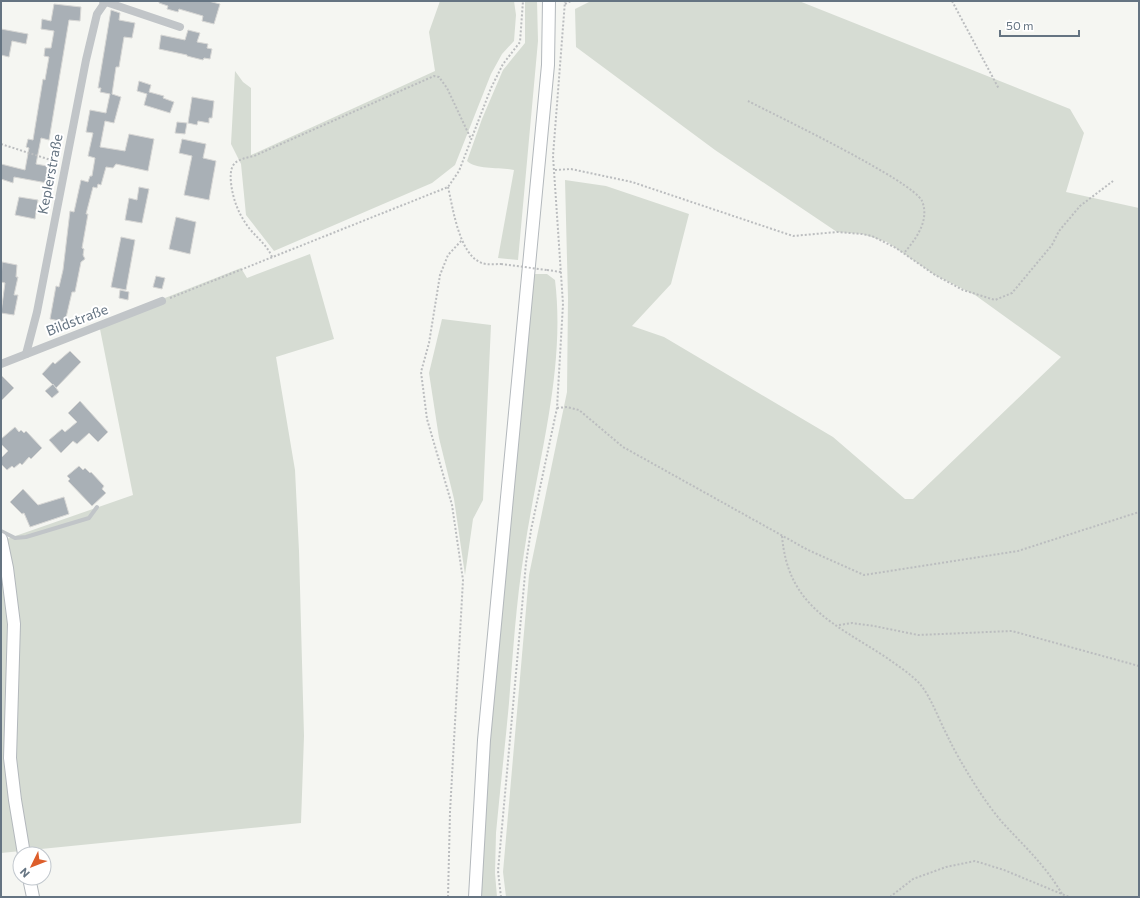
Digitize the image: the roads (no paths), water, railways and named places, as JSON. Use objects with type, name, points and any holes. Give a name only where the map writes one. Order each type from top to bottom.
[{"type":"main road","points":[[475,897],[484,740],[548,65],[549,1]]},
{"type":"main road","points":[[1,539],[8,568],[14,624],[10,758],[14,800],[23,846]]},
{"type":"main road","points":[[31,886],[33,897]]},
{"type":"street","points":[[105,1],[180,27]]},
{"type":"street","name":"Keplerstraße","points":[[26,354],[37,312],[65,165],[97,14],[105,1]]},
{"type":"street","name":"Bildstraße","points":[[1,364],[162,301]]},
{"type":"lane","points":[[1,531],[15,538],[26,536],[89,518],[97,507]]}]
